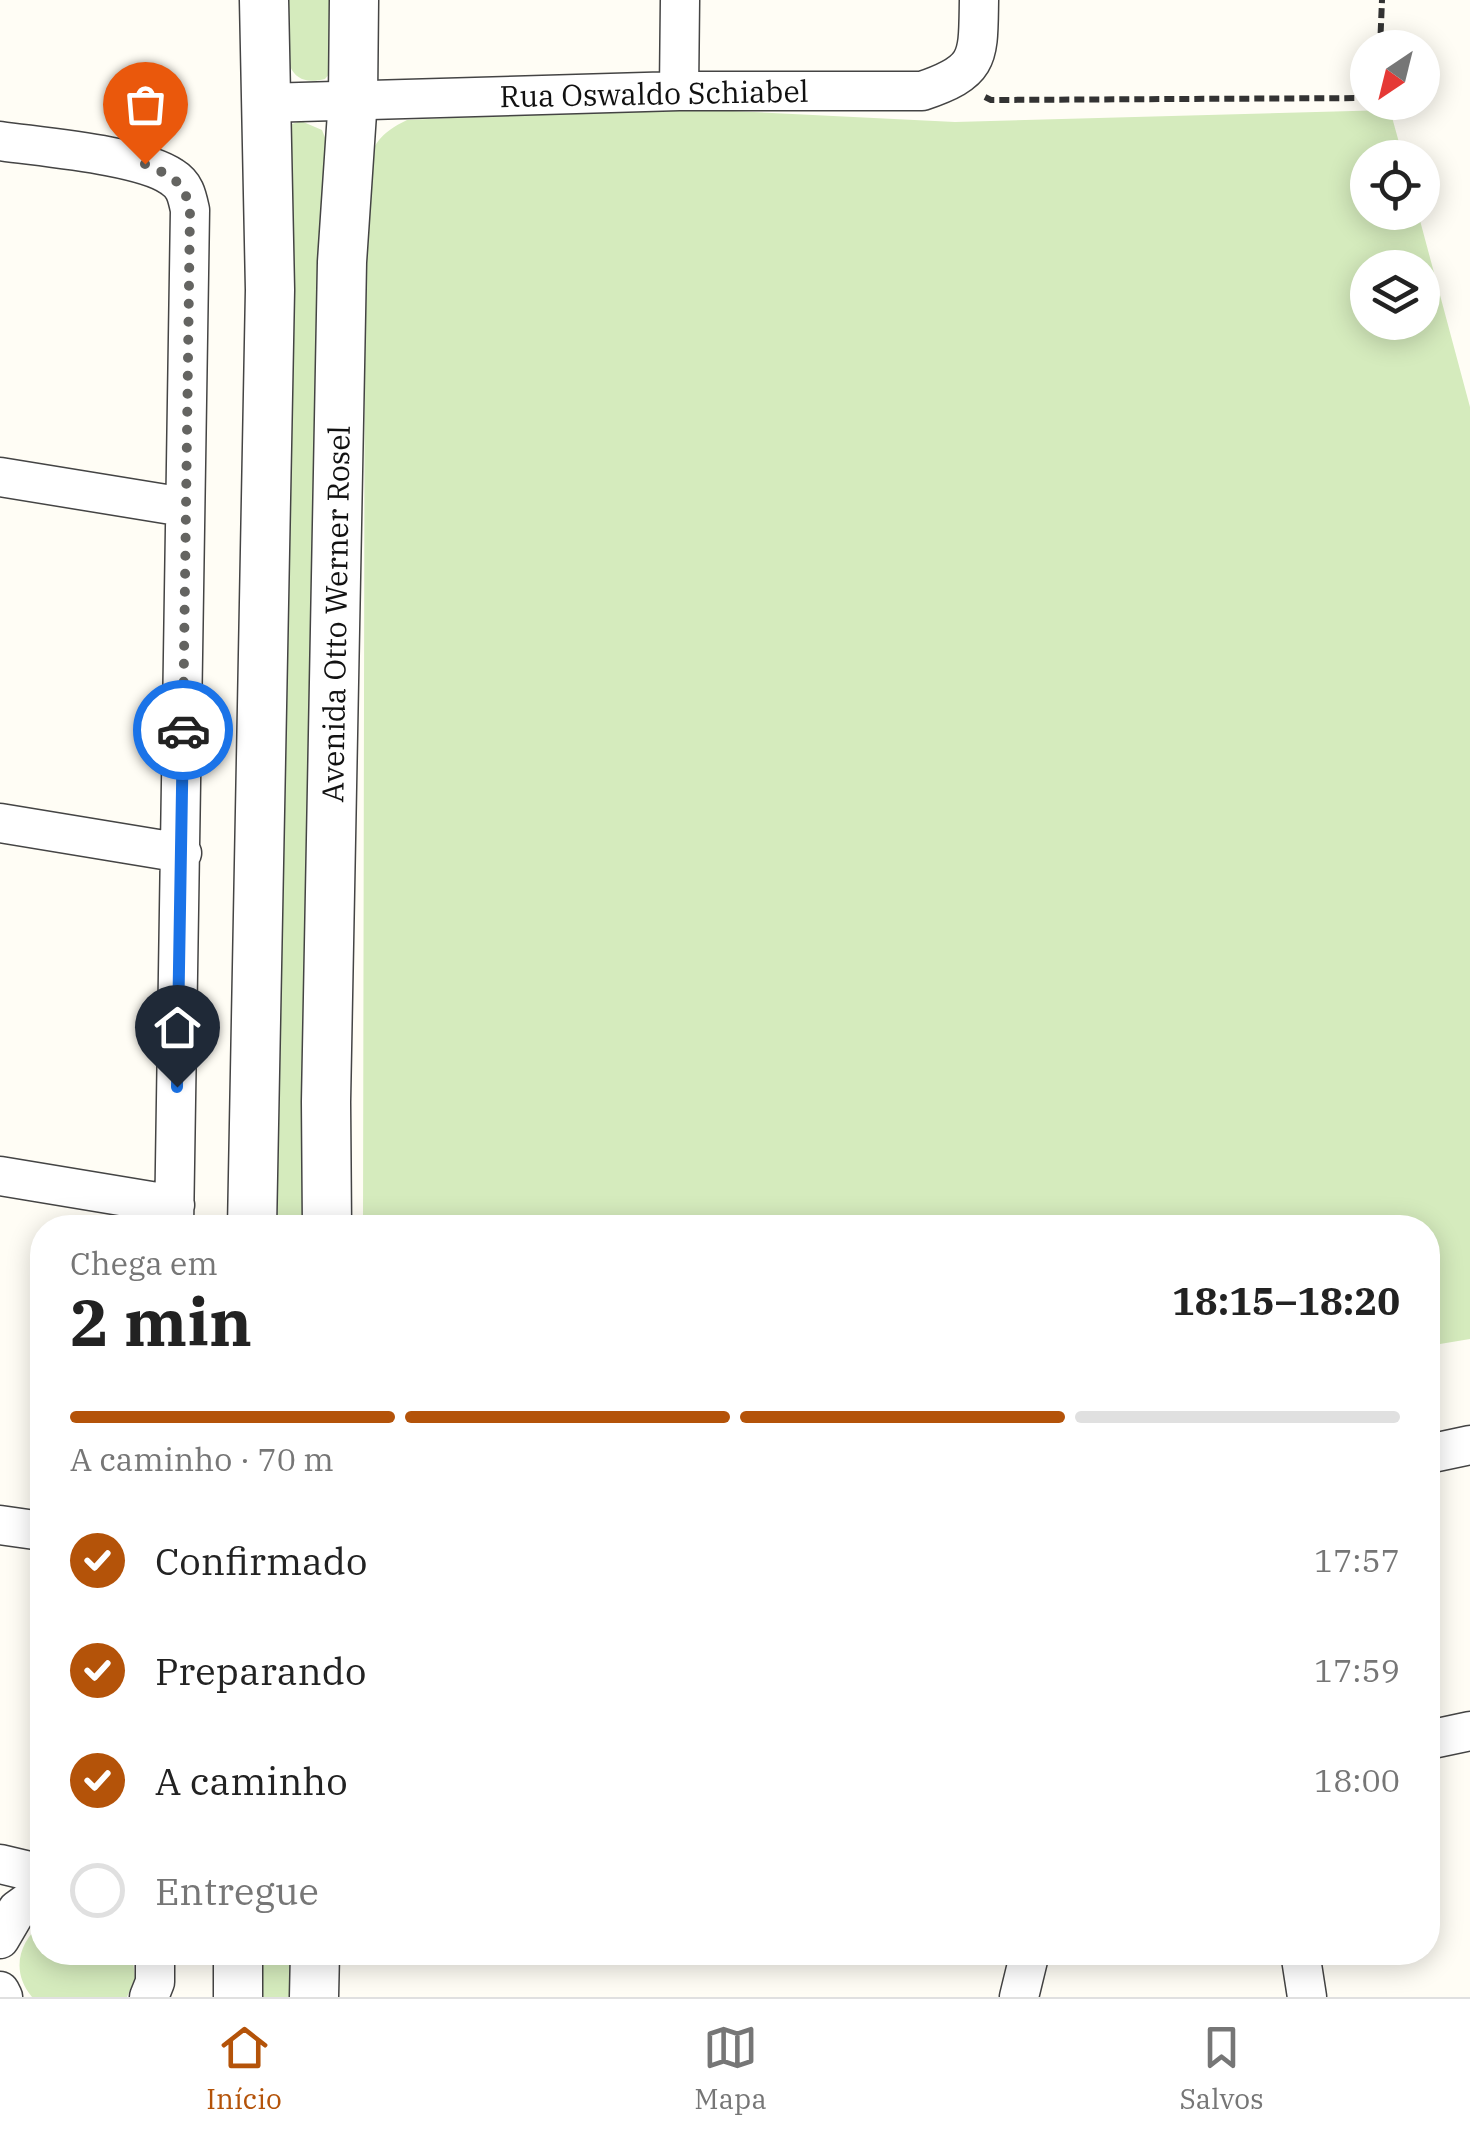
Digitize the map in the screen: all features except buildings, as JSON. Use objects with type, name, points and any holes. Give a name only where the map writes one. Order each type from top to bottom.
[{"type":"street","points":[[252,1215],[270,290],[264,0]]},
{"type":"street","name":"Avenida Otto Werner Rosel","points":[[327,1215],[342,262],[354,0]]},
{"type":"street","points":[[679,91],[680,0]]},
{"type":"street","points":[[954,80],[978,51],[979,0]]},
{"type":"street","name":"Rua Oswaldo Schiabel","points":[[265,103],[679,91],[922,91],[954,80]]},
{"type":"street","points":[[0,140],[145,164],[172,177],[186,192],[190,233],[175,1215]]},
{"type":"street","points":[[0,477],[184,507]]},
{"type":"street","points":[[0,824],[182,853]]},
{"type":"street","points":[[0,1176],[171,1215]]},
{"type":"street","points":[[1440,1452],[1470,1446]]},
{"type":"street","points":[[0,1525],[30,1529]]},
{"type":"street","points":[[1440,1737],[1470,1731]]},
{"type":"street","points":[[0,1864],[30,1871]]},
{"type":"street","points":[[1,1933],[17,1910],[30,1901]]},
{"type":"street","points":[[238,1965],[238,1997]]},
{"type":"street","points":[[314,1997],[315,1965]]},
{"type":"street","points":[[1019,1997],[1028,1965]]},
{"type":"street","points":[[1035,1965],[1042,1997]]},
{"type":"street","points":[[1302,1965],[1307,1997]]},
{"type":"path","points":[[1381,30],[1382,0]]},
{"type":"path","points":[[954,80],[991,100],[1350,98]]},
{"type":"green space","points":[[287,0],[334,0],[330,73],[325,79],[309,81],[298,77],[291,68],[286,42]]},
{"type":"green space","points":[[670,108],[955,122],[1350,111],[1350,120],[1393,120],[1398,140],[1350,140],[1350,230],[1423,230],[1428,250],[1350,250],[1350,340],[1440,340],[1440,295],[1470,407],[1470,1339],[1440,1344],[1440,1215],[363,1215],[365,171],[379,140],[407,120]]},
{"type":"green space","points":[[301,121],[322,130],[326,140],[308,1215],[269,1215],[288,135],[292,124]]},
{"type":"green space","points":[[30,1936],[30,1965],[133,1965],[135,1978],[127,1997],[32,1997],[20,1968]]},
{"type":"green space","points":[[257,1965],[296,1965],[295,1997],[257,1997]]},
{"type":"way so far","points":[[145,164],[172,177],[186,192],[190,210],[183,730]]},
{"type":"route","points":[[177,1087],[183,730]]}]
